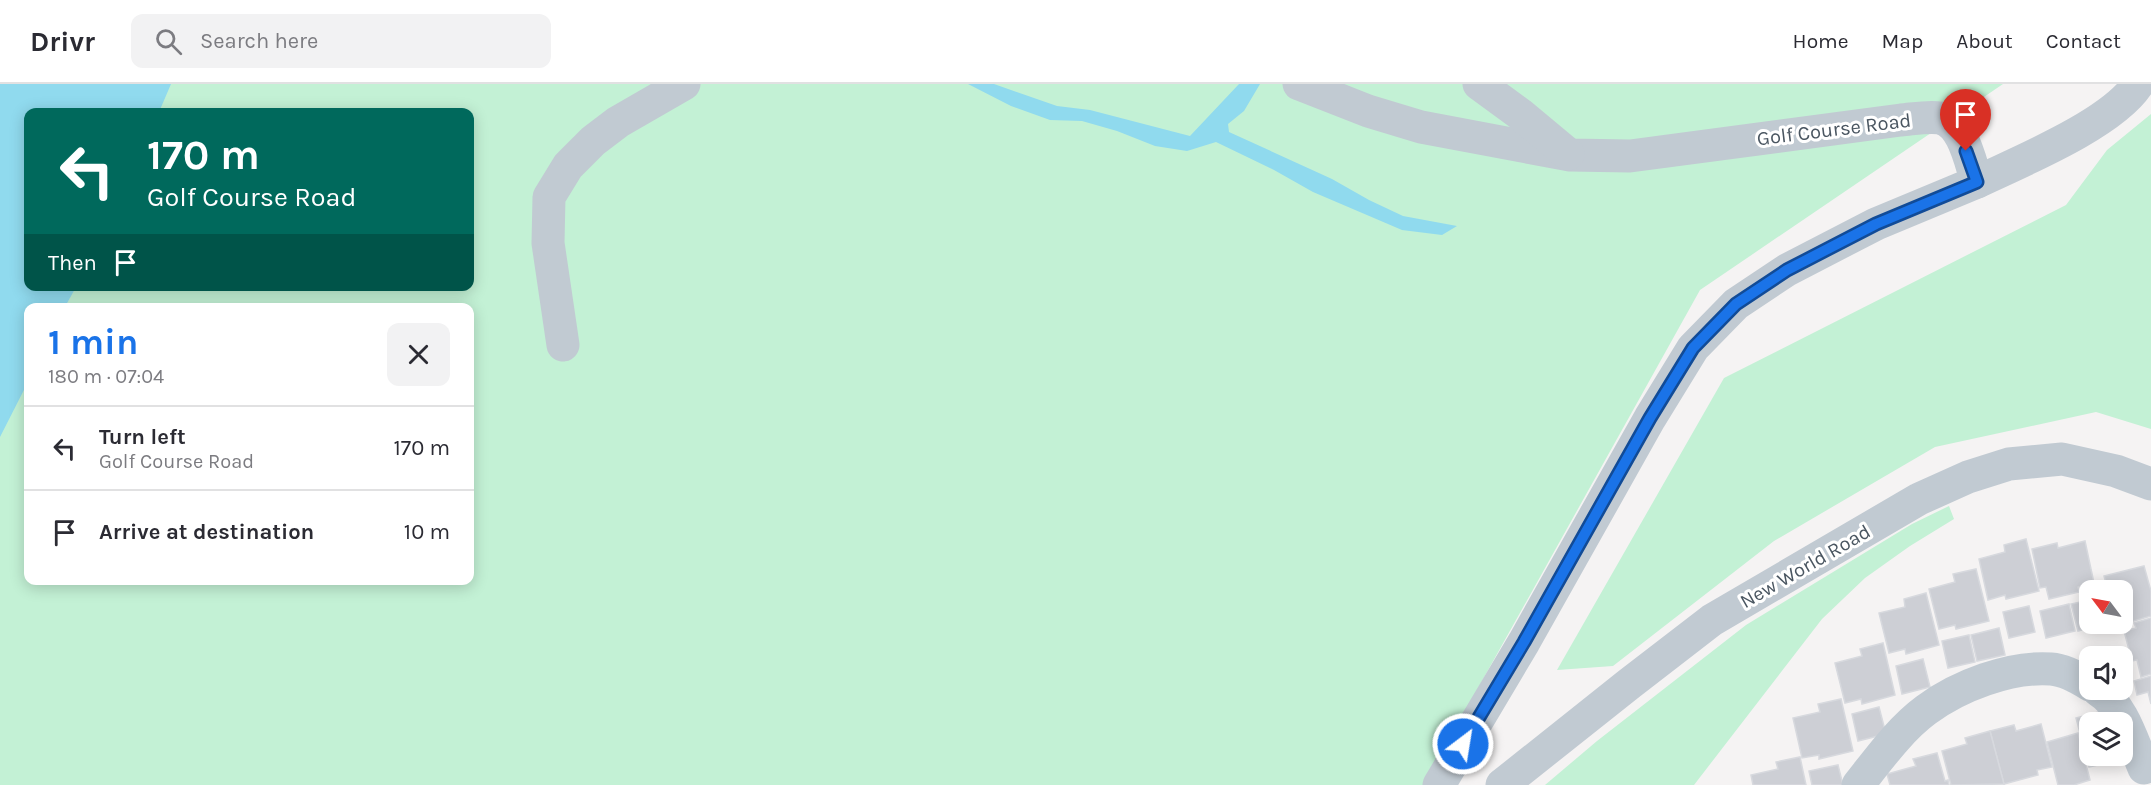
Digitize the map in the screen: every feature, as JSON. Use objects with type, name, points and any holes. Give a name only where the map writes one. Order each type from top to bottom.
[{"type":"street","points":[[563,345],[548,243],[549,197],[568,166],[593,141],[618,122],[684,84]]},
{"type":"street","name":"Golf Course Road","points":[[1299,84],[1368,111],[1421,127],[1570,155],[1630,156],[1901,120],[1939,118],[1952,125],[1959,133],[1977,182]]},
{"type":"street","points":[[1479,84],[1570,155]]},
{"type":"street","points":[[1439,785],[1524,642],[1650,418],[1693,348],[1736,304],[1787,270],[1876,224],[1977,182],[2092,124],[2132,94],[2138,84]]},
{"type":"street","name":"New World Road","points":[[1502,785],[1712,620],[1919,499],[1968,477],[2009,464],[2062,459],[2116,471],[2151,484]]},
{"type":"street","points":[[1858,785],[1889,746],[1925,710],[1968,685],[2019,671],[2053,669],[2079,680]]},
{"type":"street","points":[[2109,700],[2119,712],[2144,768]]},
{"type":"green space","points":[[156,84],[2003,84],[1700,290],[1424,785],[0,785],[0,426],[24,384],[24,585],[474,585],[474,303],[67,303],[73,291],[474,291],[474,108],[147,108]]},
{"type":"green space","points":[[2151,114],[2151,429],[2096,412],[1935,447],[1774,541],[1613,666],[1557,670],[1724,378],[2066,205],[2107,150]]},
{"type":"green space","points":[[1949,506],[1954,519],[1910,546],[1865,578],[1822,619],[1694,785],[1545,785],[1597,741],[1746,625],[1912,524]]},
{"type":"water","points":[[0,84],[171,84],[161,108],[24,108],[24,291],[74,291],[67,303],[24,303],[24,390],[0,437]]},
{"type":"water","points":[[968,84],[994,84],[1057,106],[1090,110],[1190,136],[1239,84],[1260,84],[1244,111],[1228,124],[1229,132],[1332,179],[1403,216],[1457,226],[1442,235],[1402,230],[1313,192],[1216,142],[1187,151],[1155,146],[1117,131],[1082,121],[1050,120],[1011,106]]},
{"type":"building","points":[[2026,539],[2039,591],[2006,599],[2005,595],[1988,600],[1979,559],[2005,552],[2004,545]]},
{"type":"building","points":[[2085,541],[2093,580],[2079,580],[2079,592],[2049,599],[2046,587],[2040,588],[2032,549],[2057,543],[2058,548]]},
{"type":"building","points":[[2144,566],[2151,591],[2151,616],[2133,621],[2133,580],[2105,580],[2104,576]]},
{"type":"building","points":[[1976,569],[1989,621],[1956,629],[1955,625],[1939,629],[1929,589],[1955,582],[1953,574]]},
{"type":"building","points":[[1926,593],[1939,645],[1906,654],[1905,649],[1889,653],[1879,613],[1905,607],[1904,599]]},
{"type":"building","points":[[2079,602],[2079,631],[2078,631],[2071,604]]},
{"type":"building","points":[[2069,604],[2075,631],[2046,638],[2040,611]]},
{"type":"building","points":[[2029,606],[2035,632],[2009,638],[2003,612]]},
{"type":"building","points":[[2151,618],[2151,674],[2141,677],[2137,660],[2133,661],[2133,646],[2128,646],[2125,634],[2133,634],[2133,629],[2136,628],[2134,623]]},
{"type":"building","points":[[1999,628],[2005,655],[1977,661],[1971,635]]},
{"type":"building","points":[[1969,635],[1975,662],[1948,668],[1942,641]]},
{"type":"building","points":[[1883,643],[1895,695],[1862,704],[1861,699],[1845,703],[1835,663],[1862,656],[1860,649]]},
{"type":"building","points":[[1923,659],[1930,687],[1902,694],[1896,666]]},
{"type":"building","points":[[2151,676],[2151,704],[2148,692],[2137,695],[2134,681]]},
{"type":"building","points":[[1841,699],[1853,751],[1819,759],[1819,755],[1802,758],[1793,718],[1820,712],[1818,704]]},
{"type":"building","points":[[1879,707],[1886,734],[1858,741],[1852,714]]},
{"type":"building","points":[[2041,724],[2052,767],[2037,770],[2038,775],[2004,784],[1990,731],[2014,725],[2016,731]]},
{"type":"building","points":[[1990,731],[2004,784],[1951,785],[1942,751],[1967,744],[1965,738]]},
{"type":"building","points":[[2078,733],[2079,766],[2086,766],[2090,780],[2074,785],[2058,785],[2047,742]]},
{"type":"building","points":[[1937,753],[1945,781],[1948,780],[1949,785],[1890,785],[1887,774],[1916,766],[1913,759]]},
{"type":"building","points":[[1800,757],[1806,785],[1753,785],[1751,775],[1778,769],[1776,762]]},
{"type":"building","points":[[1838,765],[1843,785],[1812,785],[1809,771]]},
{"type":"route","points":[[1463,744],[1524,642],[1650,418],[1693,348],[1736,304],[1787,270],[1876,224],[1977,182],[1966,151]]}]
